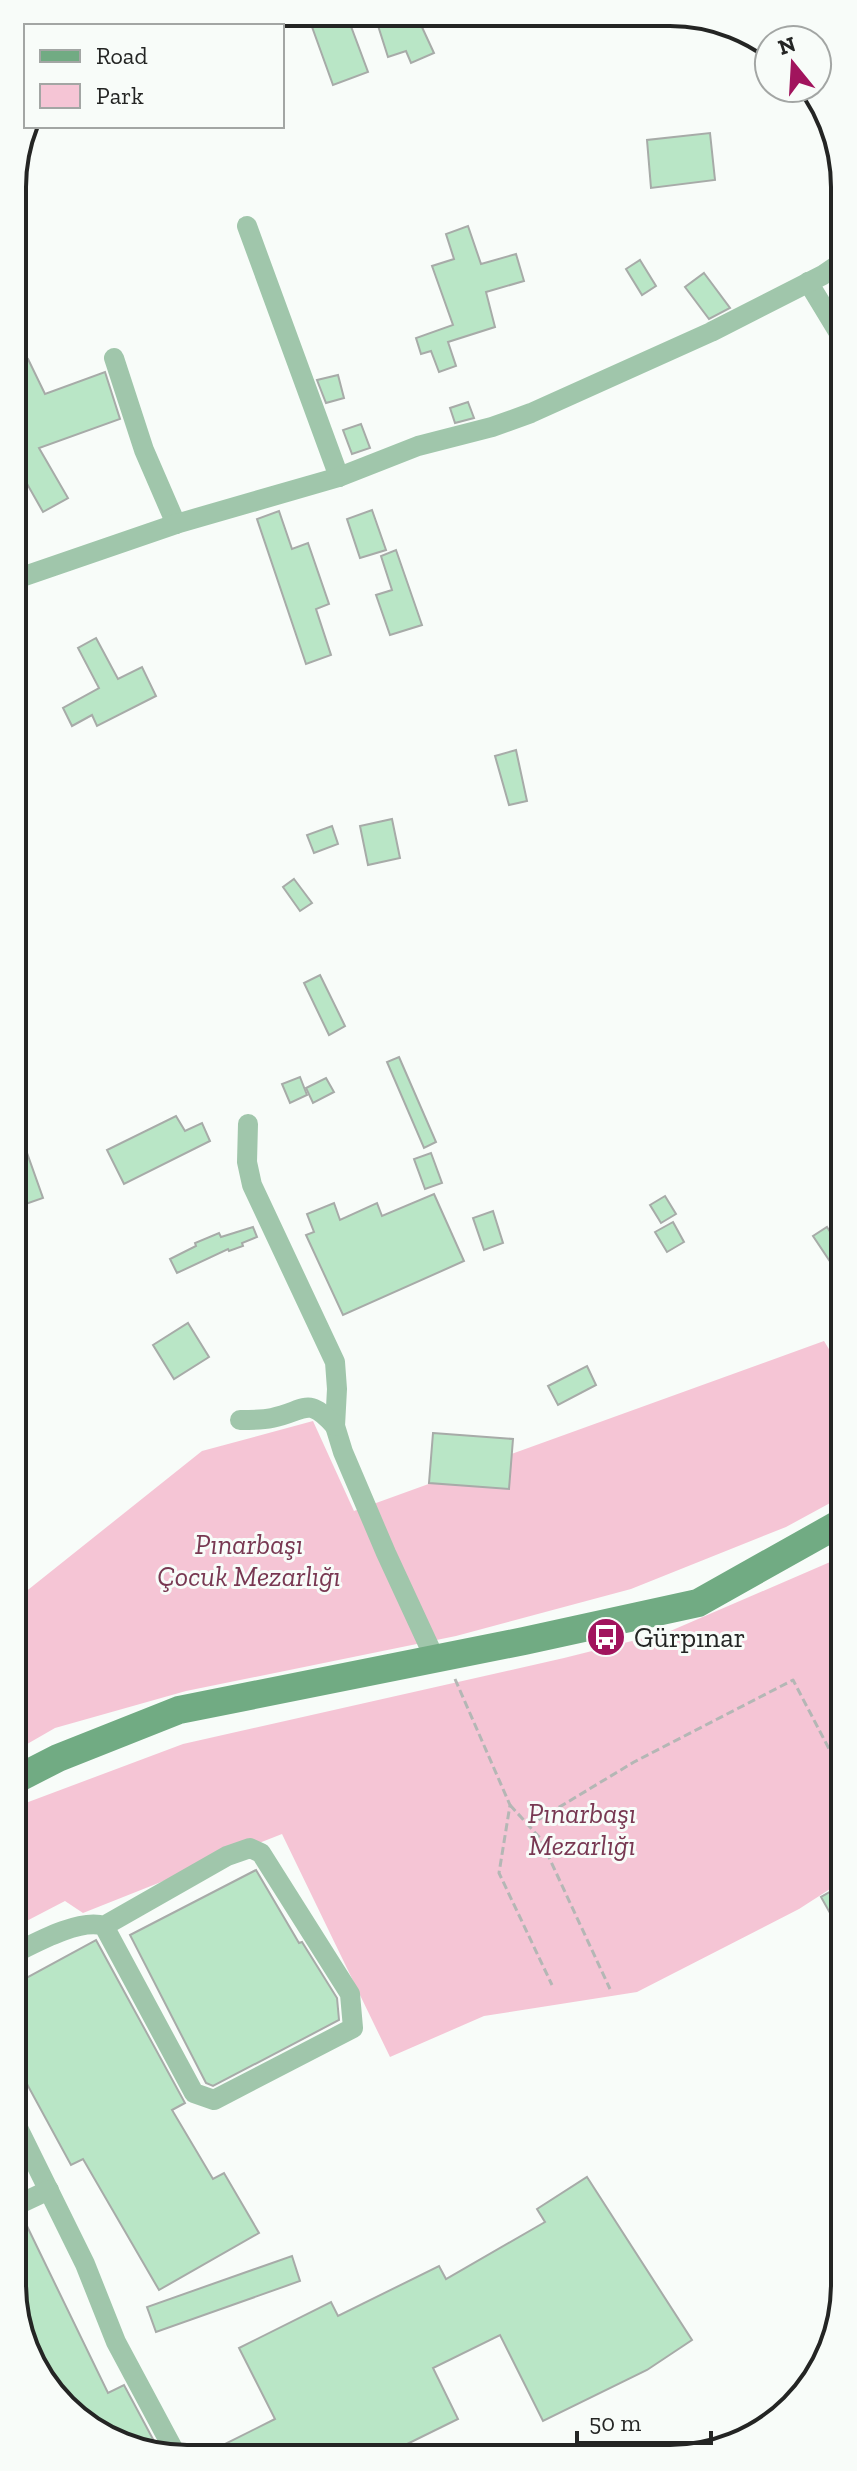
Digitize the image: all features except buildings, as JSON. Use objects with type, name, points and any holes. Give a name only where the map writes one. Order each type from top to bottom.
[{"type":"main road","points":[[26,1774],[58,1758],[179,1710],[698,1603],[831,1528]]},
{"type":"street","points":[[247,226],[339,477]]},
{"type":"street","points":[[26,571],[339,477],[418,446],[492,427],[531,413],[711,332],[831,268]]},
{"type":"street","points":[[808,282],[831,320]]},
{"type":"street","points":[[114,358],[144,450],[176,524]]},
{"type":"street","points":[[248,1124],[247,1162],[252,1185],[335,1362],[335,1426],[343,1452],[380,1539],[440,1658]]},
{"type":"street","points":[[240,1420],[272,1418],[307,1407],[320,1409],[335,1426]]},
{"type":"street","points":[[26,1948],[93,1922],[104,1926],[194,2093],[214,2100],[353,2028],[350,1994],[261,1853],[250,1848],[227,1856],[104,1926]]},
{"type":"street","points":[[26,2144],[85,2264],[116,2342],[171,2444]]},
{"type":"street","points":[[26,2201],[49,2190]]},
{"type":"path","points":[[440,1658],[510,1805],[540,1838],[610,1989]]},
{"type":"path","points":[[528,1826],[634,1762],[793,1680],[831,1753]]},
{"type":"path","points":[[510,1805],[499,1873],[552,1985]]},
{"type":"green space","name":"Pınarbaşı Çocuk Mezarlığı","points":[[824,1341],[831,1352],[831,1503],[786,1527],[631,1589],[456,1636],[186,1691],[55,1728],[26,1745],[26,1591],[202,1451],[313,1421],[354,1511]]},
{"type":"green space","name":"Pınarbaşı Mezarlığı","points":[[831,1562],[831,1888],[799,1909],[637,1992],[484,2016],[390,2057],[282,1834],[83,1913],[65,1901],[26,1921],[26,1803],[183,1744],[668,1632]]},
{"type":"place","name":"Gürpınar","points":[[606,1637]]}]
